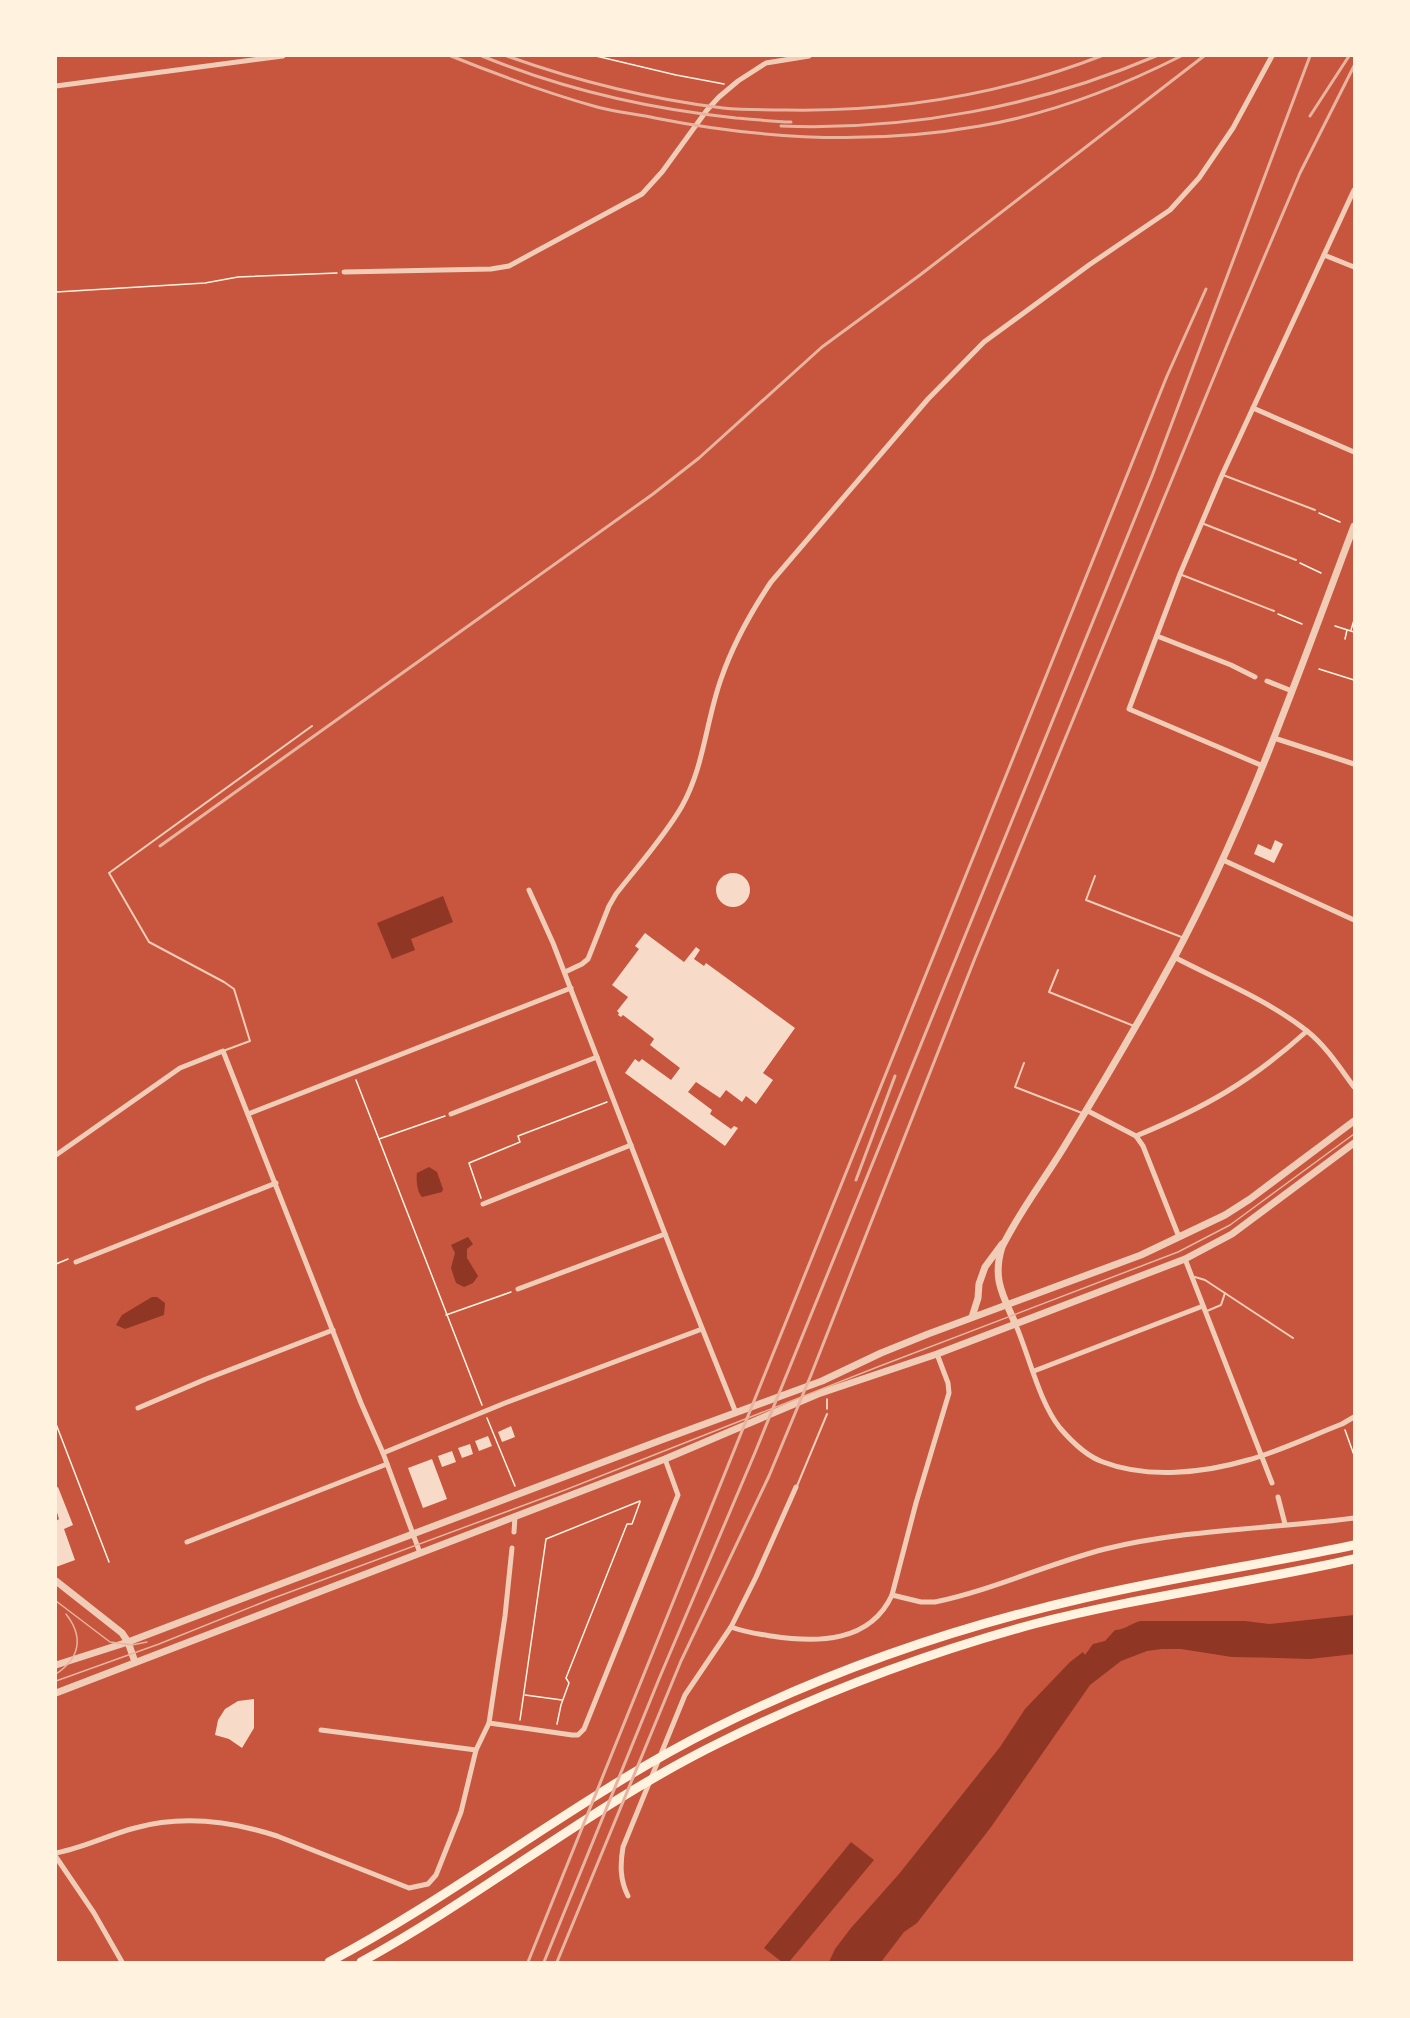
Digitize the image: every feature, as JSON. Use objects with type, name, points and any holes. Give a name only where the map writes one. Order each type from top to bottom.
[{"type":"highway","points":[[328,1962],[427,1906],[652,1760],[778,1698],[844,1671],[910,1646],[1086,1597],[1354,1545]]},
{"type":"highway","points":[[361,1962],[435,1919],[663,1773],[720,1742],[839,1689],[914,1661],[1035,1624],[1089,1611],[1289,1574],[1354,1559]]},
{"type":"street","points":[[56,86],[283,56]]},
{"type":"street","points":[[763,56],[766,63]]},
{"type":"street","points":[[344,272],[491,269],[509,266],[642,194],[662,172],[707,111],[729,88],[766,63],[809,56]]},
{"type":"street","points":[[565,972],[588,959],[612,900],[682,806],[697,770],[720,680],[752,610],[771,582],[928,399],[984,342],[1089,265],[1170,210],[1199,178],[1233,128],[1272,56]]},
{"type":"street","points":[[1263,766],[1130,709],[1180,574],[1222,475],[1354,190]]},
{"type":"street","points":[[1324,255],[1354,267]]},
{"type":"street","points":[[1253,408],[1354,452]]},
{"type":"street","points":[[972,1317],[978,1298],[979,1284],[991,1256],[1006,1240],[1135,1027],[1174,957],[1223,860],[1274,738],[1354,526]]},
{"type":"street","points":[[1156,636],[1231,665],[1255,677]]},
{"type":"street","points":[[1267,681],[1292,691]]},
{"type":"street","points":[[1274,738],[1354,764]]},
{"type":"street","points":[[1223,860],[1354,920]]},
{"type":"street","points":[[529,890],[565,972],[736,1413]]},
{"type":"street","points":[[1174,957],[1260,1002],[1307,1031],[1334,1060],[1354,1087]]},
{"type":"street","points":[[248,1114],[571,988]]},
{"type":"street","points":[[1136,1136],[1183,1117],[1254,1076],[1307,1031]]},
{"type":"street","points":[[56,1155],[180,1068],[223,1051],[361,1403],[383,1453],[420,1553]]},
{"type":"street","points":[[451,1114],[597,1057]]},
{"type":"street","points":[[1085,1112],[1136,1136],[1143,1146],[1179,1237]]},
{"type":"street","points":[[56,1665],[128,1642],[822,1381],[881,1353],[972,1317],[1141,1255],[1225,1215],[1354,1121]]},
{"type":"street","points":[[56,1693],[666,1459],[848,1383],[937,1354],[1185,1259],[1232,1234],[1354,1143]]},
{"type":"street","points":[[483,1204],[631,1145]]},
{"type":"street","points":[[76,1262],[276,1183]]},
{"type":"street","points":[[518,1289],[665,1234]]},
{"type":"street","points":[[1006,1240],[997,1271],[1007,1304],[1049,1409],[1059,1427],[1072,1442],[1103,1462],[1131,1469],[1160,1472],[1221,1466],[1261,1455],[1342,1424],[1354,1417]]},
{"type":"street","points":[[1185,1259],[1272,1483]]},
{"type":"street","points":[[1034,1371],[1204,1309]]},
{"type":"street","points":[[383,1453],[702,1329]]},
{"type":"street","points":[[138,1408],[215,1375],[333,1330]]},
{"type":"street","points":[[731,1627],[740,1631],[794,1639],[827,1639],[854,1632],[880,1615],[892,1595],[916,1503],[950,1393],[937,1354]]},
{"type":"street","points":[[489,1723],[578,1735],[584,1729],[676,1500],[678,1491],[666,1459]]},
{"type":"street","points":[[187,1542],[387,1464]]},
{"type":"street","points":[[628,1896],[621,1875],[623,1847],[668,1736],[685,1695],[731,1627],[796,1487]]},
{"type":"street","points":[[1278,1497],[1285,1524]]},
{"type":"street","points":[[514,1532],[515,1516]]},
{"type":"street","points":[[892,1595],[921,1602],[935,1602],[1105,1550],[1180,1535],[1354,1518]]},
{"type":"street","points":[[122,1962],[94,1913],[56,1855],[134,1828],[154,1823],[187,1820],[211,1821],[256,1829],[410,1888],[428,1884],[436,1875],[461,1812],[476,1750],[489,1723],[505,1616],[512,1548]]},
{"type":"street","points":[[56,1581],[122,1633],[135,1662]]},
{"type":"street","points":[[321,1730],[476,1750]]},
{"type":"lane","points":[[1222,475],[1315,510]]},
{"type":"lane","points":[[1202,524],[1296,560]]},
{"type":"lane","points":[[1180,574],[1274,611]]},
{"type":"lane","points":[[223,1051],[250,1041],[234,989],[149,942],[109,873],[312,726]]},
{"type":"lane","points":[[1095,876],[1086,900],[1184,938]]},
{"type":"lane","points":[[1058,970],[1049,992],[1135,1027]]},
{"type":"lane","points":[[1024,1063],[1015,1087],[1085,1112]]},
{"type":"lane","points":[[1192,1276],[1205,1280],[1293,1338]]},
{"type":"lane","points":[[1204,1309],[1221,1305],[1225,1293]]},
{"type":"lane","points":[[796,1487],[827,1414]]},
{"type":"path","points":[[596,56],[676,75],[723,83],[729,88]]},
{"type":"path","points":[[56,292],[205,283],[237,277],[344,272]]},
{"type":"path","points":[[1315,510],[1323,516],[1340,522]]},
{"type":"path","points":[[1296,560],[1305,567],[1321,573]]},
{"type":"path","points":[[1274,611],[1282,617],[1302,624]]},
{"type":"path","points":[[1351,630],[1354,620]]},
{"type":"path","points":[[1335,626],[1354,632]]},
{"type":"path","points":[[1345,639],[1347,629]]},
{"type":"path","points":[[1319,669],[1354,680]]},
{"type":"path","points":[[353,1074],[515,1487]]},
{"type":"path","points":[[483,1204],[469,1163],[520,1142],[518,1136],[614,1099]]},
{"type":"path","points":[[379,1139],[451,1114]]},
{"type":"path","points":[[56,1264],[71,1258],[76,1262]]},
{"type":"path","points":[[446,1315],[518,1289]]},
{"type":"path","points":[[827,1398],[827,1414]]},
{"type":"path","points":[[56,1424],[109,1562]]},
{"type":"path","points":[[1342,1424],[1354,1455]]},
{"type":"path","points":[[519,1727],[546,1539],[640,1501],[632,1524],[627,1524],[566,1678],[570,1683],[562,1700],[555,1733]]},
{"type":"path","points":[[524,1695],[562,1700]]},
{"type":"shaded area","points":[[443,896],[453,922],[411,939],[415,950],[392,959],[377,923]]},
{"type":"shaded area","points":[[429,1167],[437,1172],[443,1189],[442,1192],[422,1197],[417,1186],[417,1173]]},
{"type":"shaded area","points":[[468,1237],[473,1244],[467,1249],[467,1258],[478,1276],[473,1283],[464,1287],[456,1283],[451,1268],[455,1253],[451,1245]]},
{"type":"shaded area","points":[[152,1297],[157,1297],[165,1303],[164,1315],[125,1329],[116,1325],[122,1315]]},
{"type":"shaded area","points":[[1354,1615],[1354,1654],[1310,1659],[1232,1657],[1181,1649],[1162,1649],[1147,1651],[1121,1661],[1090,1685],[991,1827],[917,1923],[904,1932],[881,1962],[829,1962],[835,1949],[851,1928],[899,1874],[1000,1747],[1025,1709],[1070,1662],[1083,1652],[1085,1655],[1093,1644],[1105,1641],[1115,1630],[1140,1621],[1245,1621],[1269,1624]]},
{"type":"shaded area","points":[[851,1842],[874,1860],[789,1962],[782,1962],[764,1948]]},
{"type":"building","points":[[1275,840],[1283,844],[1274,863],[1254,854],[1258,844],[1271,850]]},
{"type":"building","points":[[733,873],[745,878],[750,890],[745,902],[733,907],[721,902],[716,890],[721,878]]},
{"type":"building","points":[[645,933],[684,962],[696,947],[700,950],[694,959],[704,966],[706,963],[795,1028],[763,1073],[773,1080],[756,1104],[746,1096],[742,1102],[726,1090],[720,1098],[696,1082],[688,1092],[712,1110],[710,1114],[731,1129],[734,1126],[738,1128],[725,1146],[625,1073],[635,1059],[639,1062],[642,1059],[671,1080],[680,1068],[650,1045],[653,1038],[623,1015],[621,1017],[618,1015],[617,1011],[628,997],[612,985],[639,949],[635,946]]},
{"type":"building","points":[[511,1426],[515,1437],[502,1442],[498,1432]]},
{"type":"building","points":[[488,1436],[492,1446],[479,1451],[475,1441]]},
{"type":"building","points":[[470,1444],[473,1454],[462,1458],[458,1448]]},
{"type":"building","points":[[452,1451],[456,1462],[442,1467],[438,1456]]},
{"type":"building","points":[[432,1459],[447,1499],[423,1508],[408,1468]]},
{"type":"building","points":[[58,1487],[73,1525],[64,1529],[75,1560],[56,1567],[56,1521],[59,1519],[56,1509],[56,1488]]},
{"type":"building","points":[[254,1699],[254,1728],[242,1748],[229,1739],[215,1735],[218,1720],[225,1709],[238,1701]]},
{"type":"tram line","points":[[56,1681],[565,1490],[1178,1252],[1230,1225],[1354,1134]]},
{"type":"tram line","points":[[56,1601],[110,1642],[132,1645],[147,1642]]},
{"type":"tram line","points":[[56,1674],[70,1661],[77,1647],[75,1631],[66,1614]]},
{"type":"railway","points":[[451,56],[541,90],[597,107],[735,131],[817,137],[899,136],[1006,121],[1058,107],[1108,89],[1181,56]]},
{"type":"railway","points":[[482,56],[575,88],[638,103],[703,114],[791,122]]},
{"type":"railway","points":[[507,56],[587,81],[641,94],[668,100],[746,110],[826,110],[907,104],[986,91],[1063,70],[1101,56]]},
{"type":"railway","points":[[781,126],[877,124],[973,112],[1066,89],[1156,56]]},
{"type":"railway","points":[[160,846],[653,494],[699,458],[822,347],[920,275],[1204,56]]},
{"type":"railway","points":[[544,1962],[659,1679],[754,1455],[1152,476],[1310,56]]},
{"type":"railway","points":[[1310,116],[1349,56]]},
{"type":"railway","points":[[557,1962],[681,1661],[769,1476],[811,1375],[975,958],[1230,338],[1300,173],[1354,66]]},
{"type":"railway","points":[[528,1962],[1167,376],[1206,289]]},
{"type":"railway","points":[[856,1180],[895,1076]]}]
